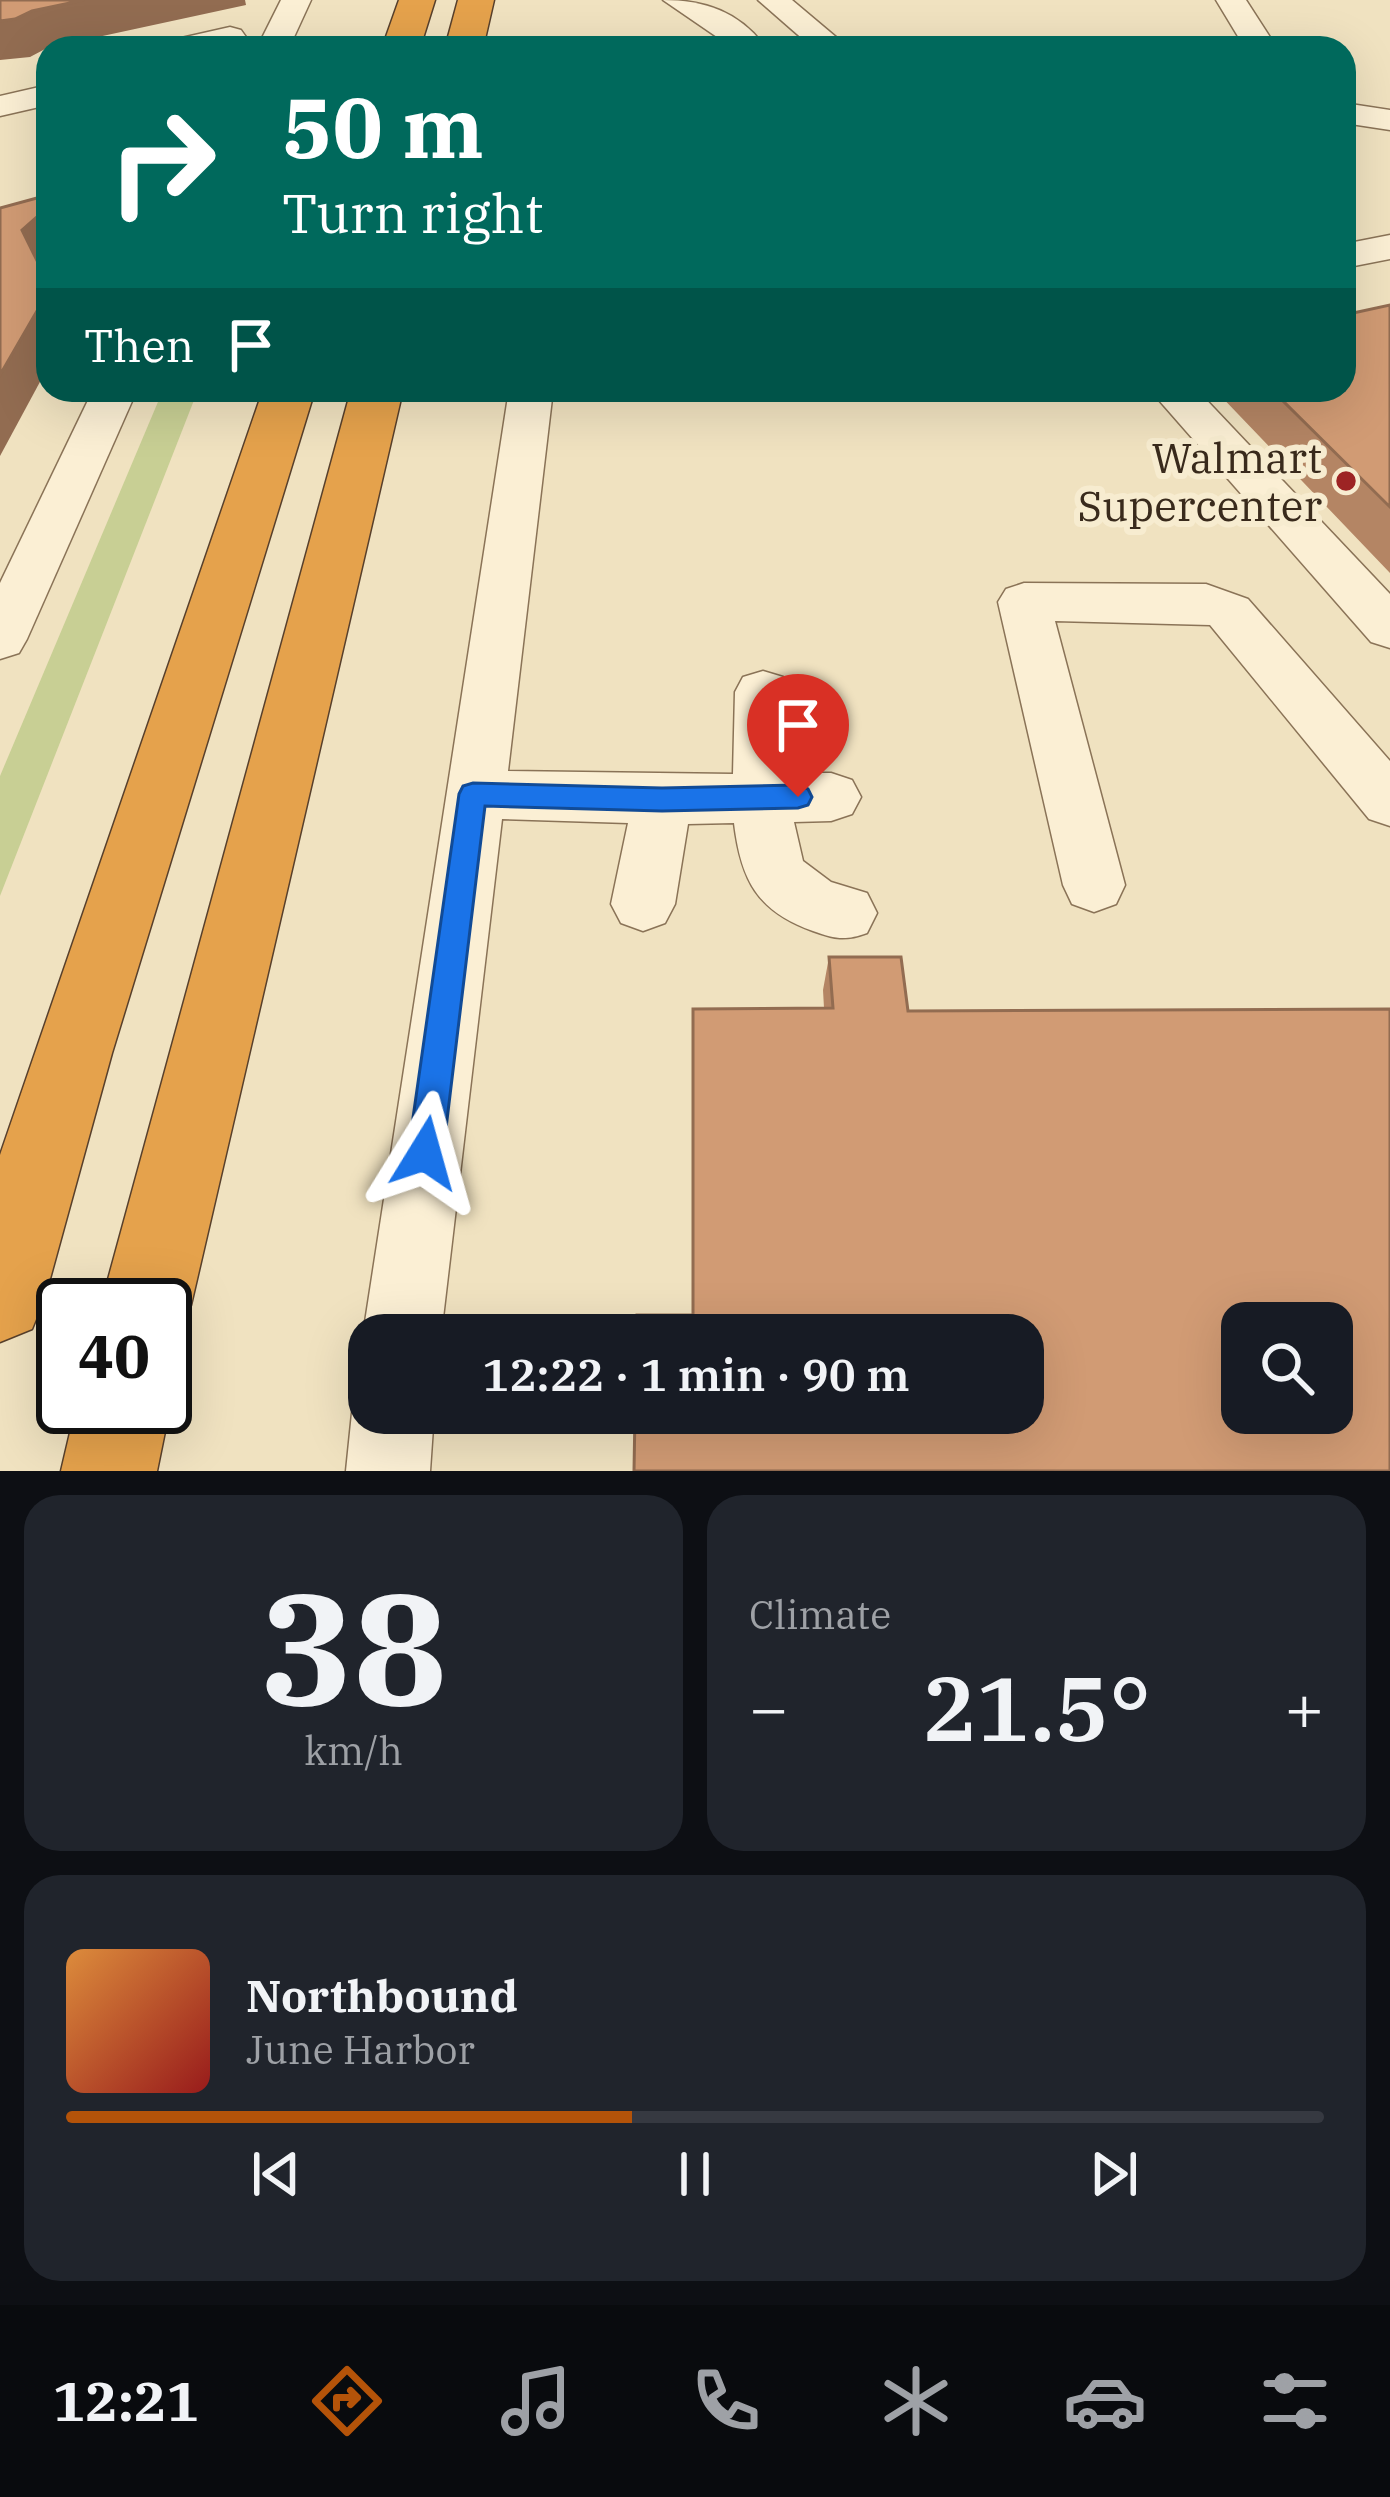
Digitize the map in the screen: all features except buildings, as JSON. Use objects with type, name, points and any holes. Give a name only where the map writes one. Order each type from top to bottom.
[{"type":"highway","points":[[405,36],[417,0]]},
{"type":"highway","points":[[467,36],[476,0]]},
{"type":"highway","points":[[0,1297],[72,1053],[285,402]]},
{"type":"highway","points":[[153,1278],[374,402]]},
{"type":"highway","points":[[109,1471],[117,1434]]},
{"type":"street","points":[[279,36],[296,0]]},
{"type":"street","points":[[773,0],[818,36]]},
{"type":"street","points":[[1231,0],[1254,36]]},
{"type":"street","points":[[690,8],[708,36]]},
{"type":"street","points":[[690,8],[726,23],[738,36]]},
{"type":"street","points":[[0,106],[36,98]]},
{"type":"street","points":[[1356,115],[1390,120]]},
{"type":"street","points":[[1356,254],[1390,247]]},
{"type":"street","points":[[0,639],[109,402]]},
{"type":"street","points":[[404,1314],[529,402]]},
{"type":"street","points":[[1183,402],[1390,628]]},
{"type":"street","points":[[1094,885],[1024,602],[1206,603],[1229,612],[1390,802]]},
{"type":"street","points":[[763,692],[767,845],[781,883],[825,910],[845,913]]},
{"type":"street","points":[[473,794],[662,800],[831,797]]},
{"type":"street","points":[[643,904],[662,800]]},
{"type":"street","points":[[388,1471],[392,1434]]},
{"type":"green space","points":[[158,402],[193,402],[0,896],[0,776]]},
{"type":"place","name":"Walmart Supercenter","points":[[1346,481]]},
{"type":"route","points":[[425,1153],[473,794],[662,800],[798,797]]}]
